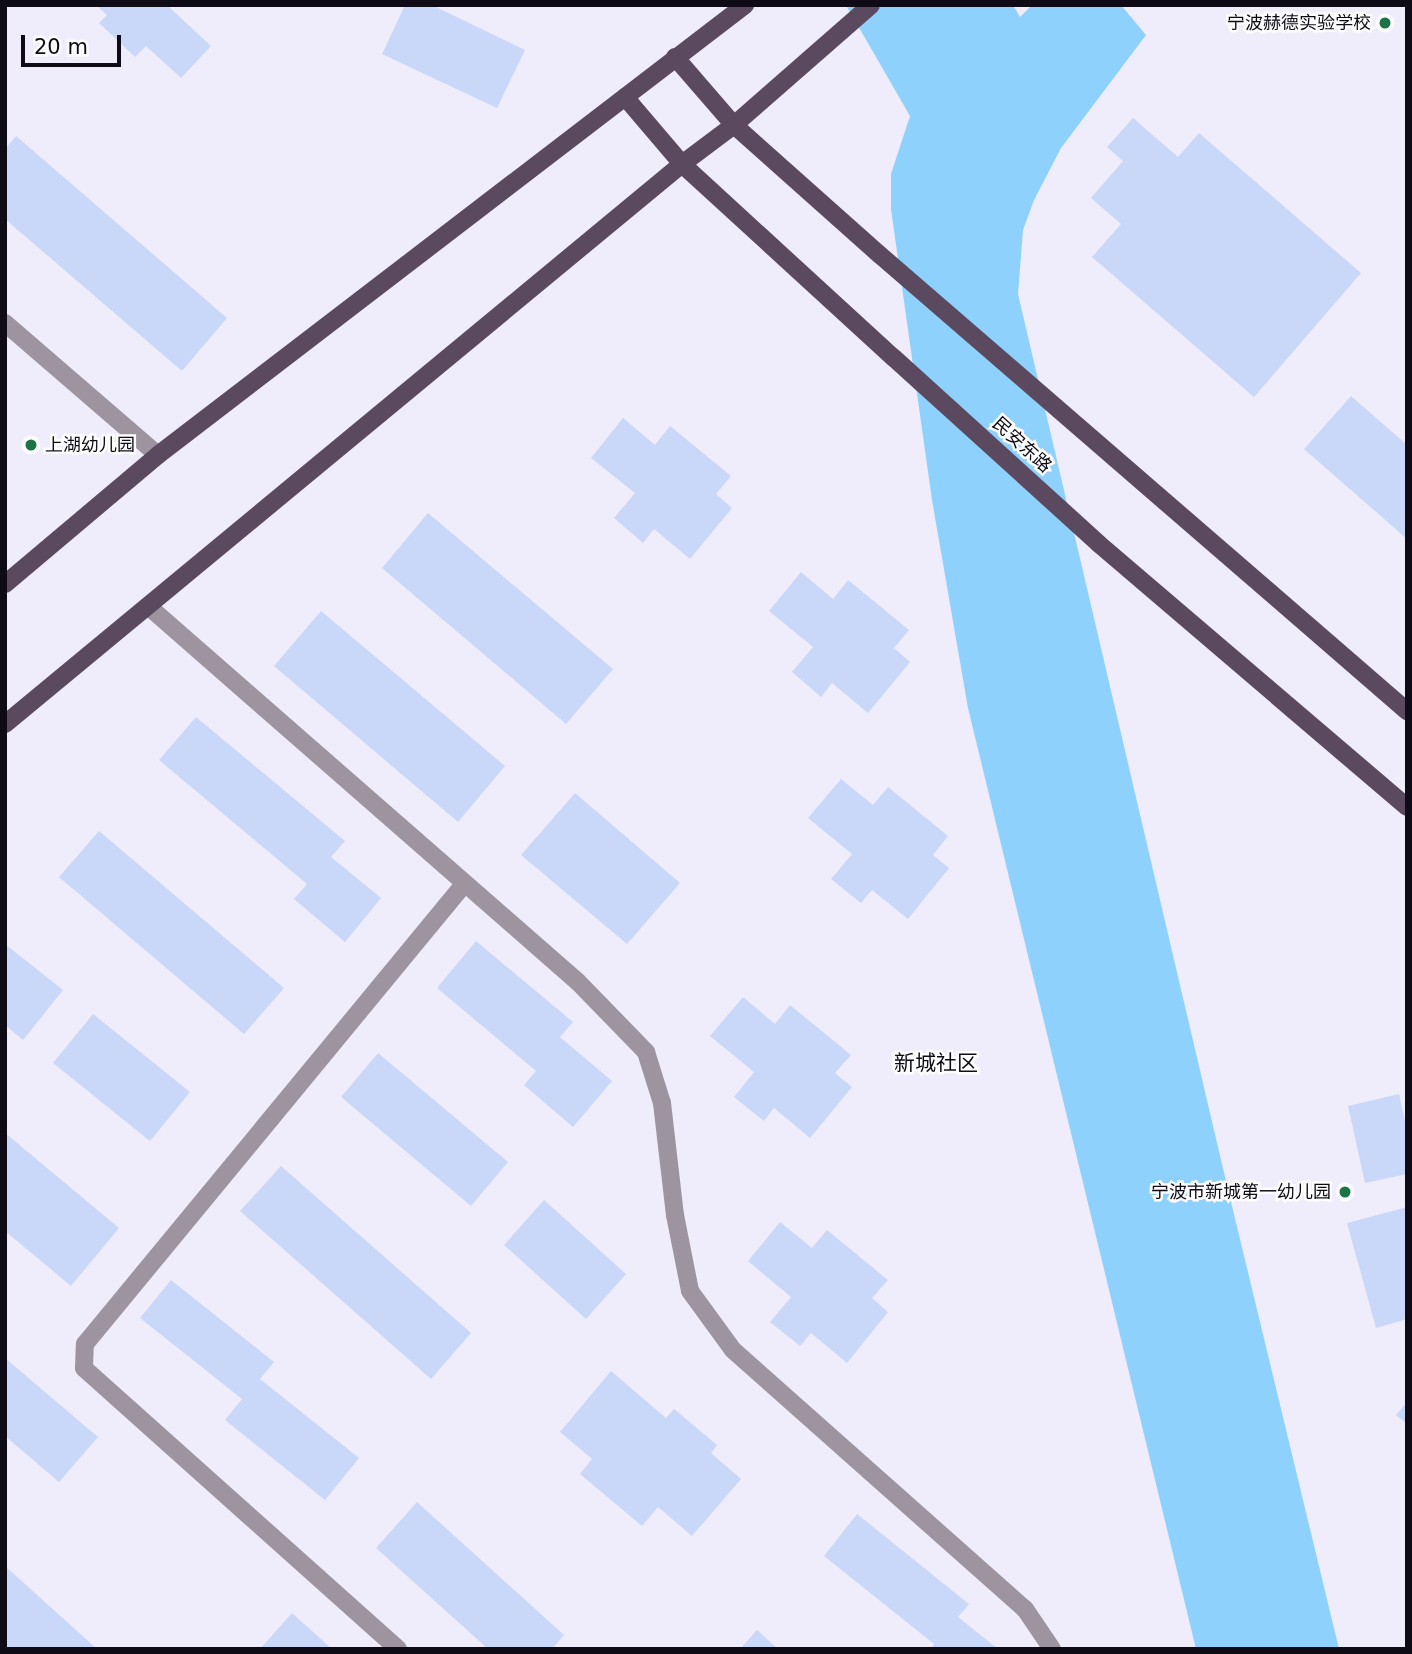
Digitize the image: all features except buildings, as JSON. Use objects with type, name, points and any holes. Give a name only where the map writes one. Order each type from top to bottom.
[{"type":"main road","points":[[5,584],[158,455],[745,5]]},
{"type":"main road","points":[[5,724],[682,164],[734,125],[871,5]]},
{"type":"main road","points":[[675,57],[734,125],[880,256],[1407,711]]},
{"type":"main road","name":"民安东路","points":[[625,97],[682,164],[894,358],[1099,544],[1407,807]]},
{"type":"street","points":[[5,323],[158,455]]},
{"type":"street","points":[[148,606],[578,982],[646,1052],[662,1103],[675,1215],[690,1290],[733,1350],[1025,1609],[1052,1649]]},
{"type":"street","points":[[398,1649],[84,1368],[85,1344],[465,883]]},
{"type":"water","points":[[846,5],[1013,5],[1020,17],[1032,5],[1121,5],[1146,35],[1061,148],[1034,200],[1023,230],[1018,294],[1225,1177],[1339,1649],[1196,1649],[968,708],[932,500],[891,209],[891,174],[910,116]]},
{"type":"place","name":"宁波赫德实验学校","points":[[1385,23]]},
{"type":"place","name":"上湖幼儿园","points":[[31,445]]},
{"type":"place","name":"宁波市新城第一幼儿园","points":[[1345,1192]]},
{"type":"district","name":"新城社区","points":[[936,1063]]}]
